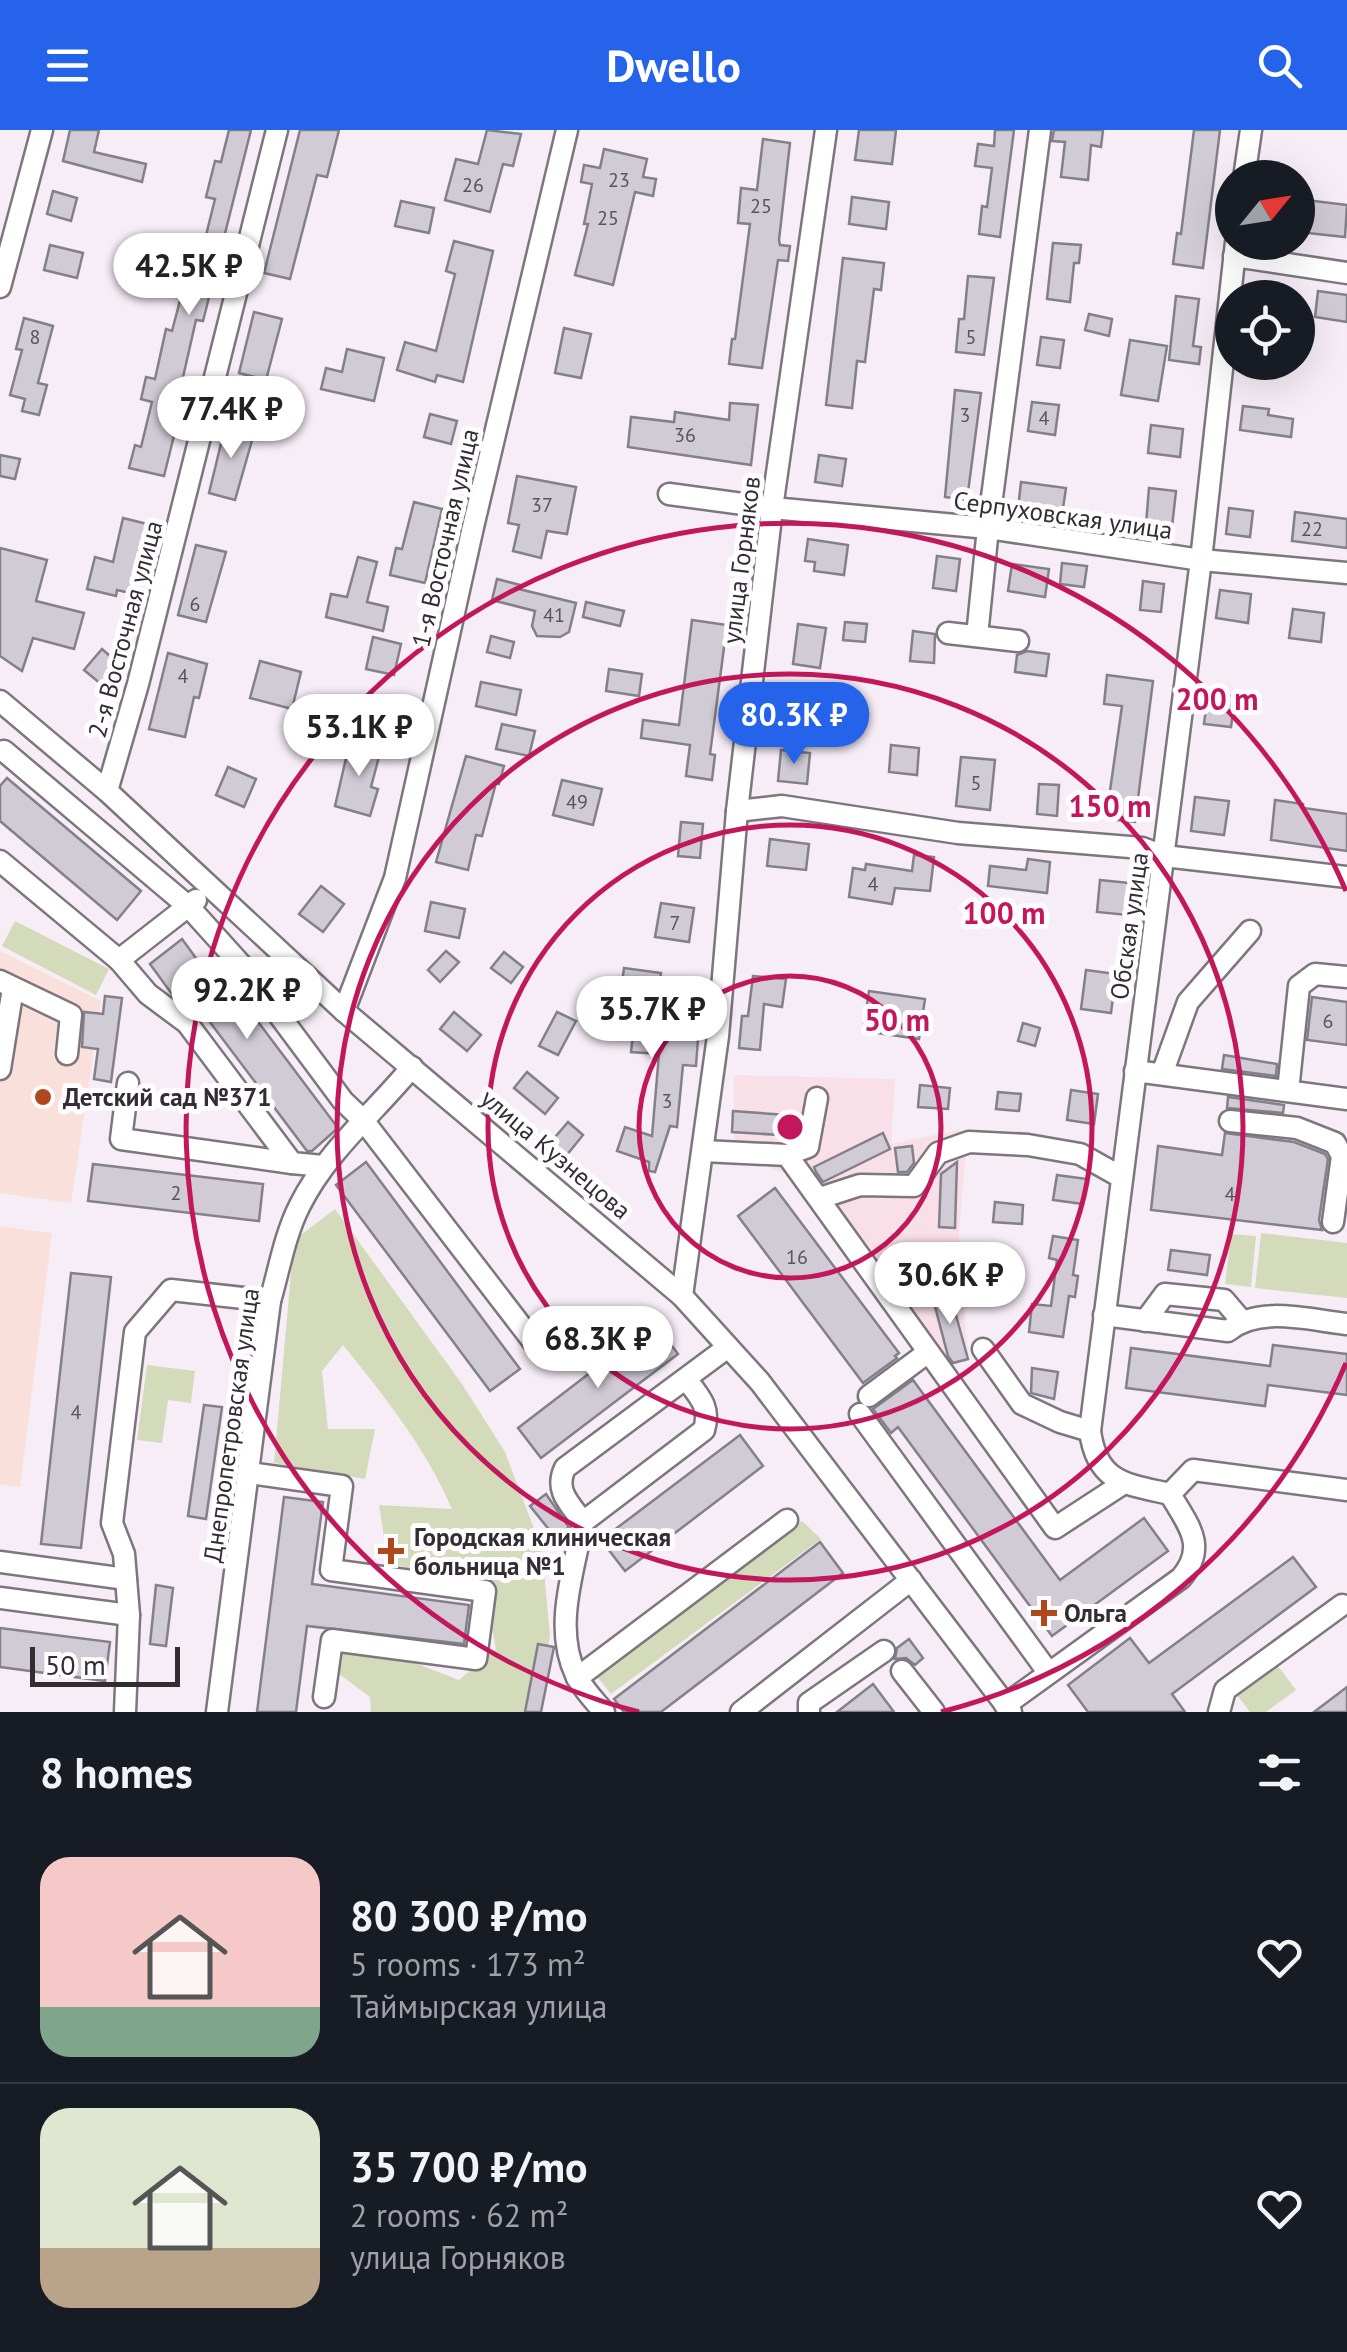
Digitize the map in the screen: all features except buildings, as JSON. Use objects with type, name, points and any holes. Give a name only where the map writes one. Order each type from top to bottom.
[{"type":"street","points":[[0,287],[42,130]]},
{"type":"street","name":"2-я Восточная улица","points":[[107,791],[143,665],[277,130]]},
{"type":"street","name":"1-я Восточная улица","points":[[344,1011],[396,878],[566,130]]},
{"type":"street","name":"улица Горняков","points":[[682,1296],[718,1036],[737,811],[772,508],[826,130]]},
{"type":"street","points":[[977,636],[1040,130]]},
{"type":"street","points":[[1247,160],[1251,130]]},
{"type":"street","name":"Обская улица","points":[[1090,1431],[1202,560],[1234,260]]},
{"type":"street","points":[[1286,260],[1347,273]]},
{"type":"street","name":"Серпуховская улица","points":[[670,494],[772,508],[988,528],[1202,560],[1347,574]]},
{"type":"street","points":[[948,633],[1018,642]]},
{"type":"street","name":"улица Кузнецова","points":[[0,700],[107,791],[344,1011],[682,1296],[760,1382],[1006,1709]]},
{"type":"street","points":[[28,724],[2,753],[189,907],[244,968],[343,1101],[363,1120],[535,1344]]},
{"type":"street","points":[[737,811],[782,806],[958,833],[1142,848],[1164,856],[1347,878]]},
{"type":"street","points":[[0,861],[119,960],[148,994],[188,1023],[292,1163]]},
{"type":"street","points":[[119,960],[189,907],[210,885]]},
{"type":"street","points":[[1162,1074],[1188,1002],[1250,930]]},
{"type":"street","points":[[1297,1128],[1294,1092],[1298,986],[1315,974],[1347,977]]},
{"type":"street","points":[[0,1069],[6,984],[71,1015],[66,1054]]},
{"type":"street","name":"Днепропетровская улица","points":[[217,1712],[270,1301],[298,1207],[323,1166],[412,1067]]},
{"type":"street","points":[[1134,1071],[1347,1099]]},
{"type":"street","points":[[128,1083],[121,1139],[323,1166]]},
{"type":"street","points":[[703,1151],[787,1155],[808,1148],[817,1098]]},
{"type":"street","points":[[1230,1121],[1297,1128],[1335,1143],[1342,1156],[1334,1222]]},
{"type":"street","points":[[820,1198],[860,1185],[914,1186],[938,1153],[968,1142],[1028,1145],[1080,1154],[1121,1177]]},
{"type":"street","points":[[787,1155],[1055,1528],[1124,1484]]},
{"type":"street","points":[[125,1712],[129,1615],[124,1554],[112,1523],[135,1332],[171,1290],[270,1301]]},
{"type":"street","points":[[1145,1321],[1165,1294],[1224,1300],[1241,1320]]},
{"type":"street","points":[[1104,1316],[1228,1331],[1241,1320],[1266,1316],[1347,1324]]},
{"type":"street","points":[[584,1522],[562,1493],[559,1480],[565,1468],[728,1347]]},
{"type":"street","points":[[983,1349],[1022,1404],[1090,1431],[1094,1454],[1106,1471],[1124,1484],[1170,1494],[1196,1538],[1192,1565],[1182,1578],[1048,1672],[1006,1709]]},
{"type":"street","points":[[928,1354],[865,1405],[1048,1672]]},
{"type":"street","points":[[604,1712],[577,1678],[567,1652],[566,1615],[584,1522],[704,1430],[708,1415],[686,1378]]},
{"type":"street","points":[[1170,1494],[1193,1470],[1347,1490]]},
{"type":"street","points":[[250,1474],[342,1486],[331,1570],[485,1590],[476,1659],[332,1640],[323,1707]]},
{"type":"street","points":[[577,1678],[787,1520]]},
{"type":"street","points":[[0,1562],[126,1579]]},
{"type":"street","points":[[742,1712],[911,1580]]},
{"type":"street","points":[[0,1598],[129,1615]]},
{"type":"street","points":[[1218,1712],[1225,1690],[1342,1606]]},
{"type":"street","points":[[787,1676],[811,1709],[884,1651]]},
{"type":"street","points":[[902,1671],[934,1712]]},
{"type":"shaded area","name":"Детский сад №371","points":[[0,951],[101,1001],[71,1203],[0,1193]]},
{"type":"shaded area","points":[[734,1075],[895,1079],[891,1144],[960,1130],[966,1149],[959,1233],[968,1359],[945,1367],[819,1186],[734,1154]]},
{"type":"shaded area","points":[[0,1226],[52,1233],[20,1487],[0,1484]]},
{"type":"green space","points":[[15,921],[109,969],[96,995],[2,946]]},
{"type":"green space","points":[[335,1209],[462,1384],[505,1452],[542,1550],[550,1635],[538,1712],[371,1712],[370,1697],[335,1671],[339,1647],[374,1647],[459,1680],[496,1649],[484,1585],[388,1563],[379,1505],[452,1509],[417,1444],[343,1345],[322,1371],[328,1429],[375,1429],[365,1479],[274,1463],[294,1240]]},
{"type":"green space","points":[[1261,1233],[1347,1243],[1347,1298],[1255,1288]]},
{"type":"green space","points":[[1231,1234],[1256,1236],[1251,1287],[1225,1284]]},
{"type":"green space","points":[[147,1365],[195,1371],[191,1403],[168,1400],[162,1443],[137,1440]]},
{"type":"green space","points":[[802,1521],[821,1539],[611,1694],[595,1674]]},
{"type":"green space","points":[[1277,1665],[1296,1690],[1266,1712],[1250,1712],[1237,1695]]},
{"type":"place","name":"Детский сад №371","points":[[43,1097]]},
{"type":"place","name":"Городская клиническая больница №1","points":[[391,1551]]},
{"type":"place","name":"Ольга","points":[[1044,1613]]}]
